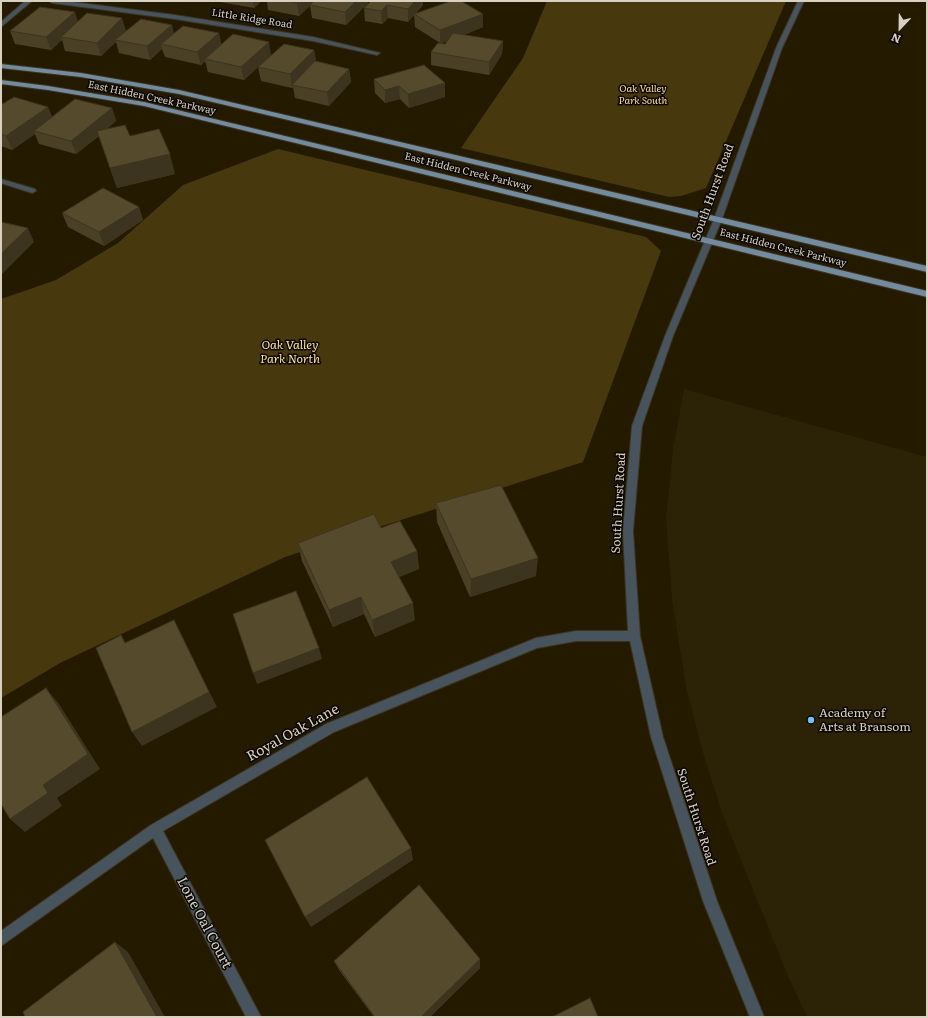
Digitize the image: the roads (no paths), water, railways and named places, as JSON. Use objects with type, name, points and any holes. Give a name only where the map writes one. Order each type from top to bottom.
[{"type":"main road","name":"East Hidden Creek Parkway","points":[[1,66],[81,76],[179,92],[927,269]]},
{"type":"main road","name":"East Hidden Creek Parkway","points":[[1,82],[48,88],[144,104],[710,240],[927,294]]},
{"type":"street","points":[[1,25],[29,1]]},
{"type":"street","name":"Little Ridge Road","points":[[52,1],[221,24],[313,39],[377,54]]},
{"type":"street","name":"South Hurst Road","points":[[757,1017],[710,901],[657,737],[634,636],[628,531],[637,426],[669,336],[718,219],[779,48],[801,1]]},
{"type":"street","points":[[1,181],[32,191]]},
{"type":"street","name":"Royal Oak Lane","points":[[1,939],[155,829],[330,728],[536,643],[576,636],[634,636]]},
{"type":"street","name":"Lone Oal Court","points":[[155,829],[254,1017]]},
{"type":"place","name":"Academy of Arts at Bransom","points":[[811,720]]},
{"type":"park label","name":"Oak Valley Park South","points":[[643,94]]},
{"type":"park label","name":"Oak Valley Park North","points":[[290,352]]}]
